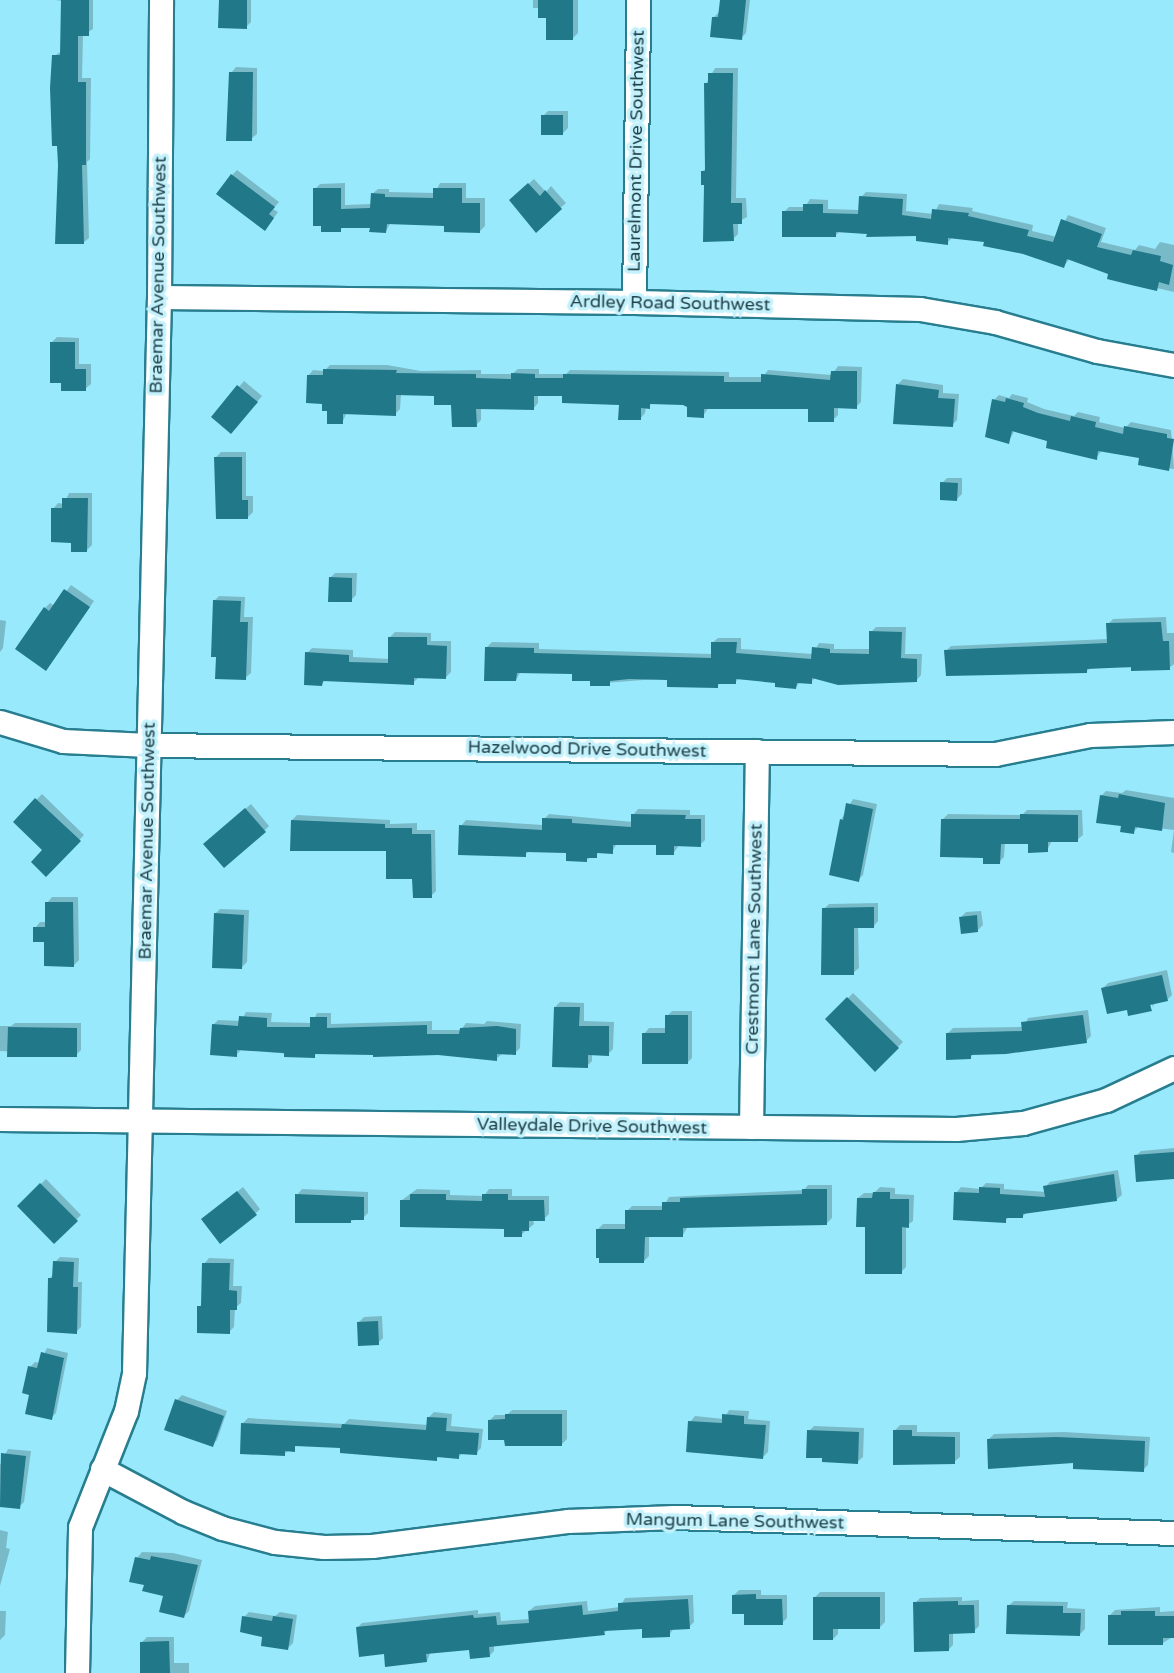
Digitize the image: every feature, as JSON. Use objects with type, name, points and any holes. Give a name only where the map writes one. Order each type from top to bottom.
[{"type":"street","name":"Braemar Avenue Southwest","points":[[76,1673],[80,1527],[126,1411],[134,1373],[142,1120],[159,297],[161,0]]},
{"type":"street","name":"Laurelmont Drive Southwest","points":[[634,302],[638,0]]},
{"type":"street","name":"Ardley Road Southwest","points":[[159,297],[634,302],[920,309],[995,322],[1097,351],[1174,365]]},
{"type":"street","name":"Hazelwood Drive Southwest","points":[[0,722],[63,741],[148,745],[995,754],[1090,735],[1174,732]]},
{"type":"street","name":"Crestmont Lane Southwest","points":[[751,1127],[757,751]]},
{"type":"street","name":"Valleydale Drive Southwest","points":[[0,1119],[956,1129],[1023,1123],[1106,1100],[1174,1068]]},
{"type":"street","name":"Mangum Lane Southwest","points":[[102,1469],[183,1512],[222,1528],[275,1542],[324,1547],[372,1546],[568,1521],[674,1517],[1174,1533]]},
{"type":"building","points":[[61,0],[89,0],[89,36],[78,36],[78,82],[86,82],[86,165],[82,165],[84,244],[55,244],[58,165],[57,146],[52,146],[50,88],[52,55],[60,55]]},
{"type":"building","points":[[219,0],[247,0],[247,29],[218,28]]},
{"type":"building","points":[[538,0],[573,0],[573,40],[546,40],[546,18],[538,18]]},
{"type":"building","points":[[720,0],[746,0],[742,40],[710,37],[712,17],[718,17]]},
{"type":"building","points":[[229,72],[253,72],[252,141],[226,141]]},
{"type":"building","points":[[708,73],[733,73],[731,203],[742,203],[742,224],[733,224],[734,241],[703,242],[704,185],[701,185],[701,171],[705,171],[704,83],[708,83]]},
{"type":"building","points":[[541,115],[563,115],[563,135],[541,135]]},
{"type":"building","points":[[231,174],[275,207],[269,214],[274,218],[265,231],[216,194]]},
{"type":"building","points":[[528,183],[540,196],[545,190],[562,209],[536,233],[509,200]]},
{"type":"building","points":[[313,188],[341,188],[341,209],[370,208],[371,193],[385,194],[385,197],[433,198],[433,188],[462,188],[462,203],[480,203],[480,233],[444,232],[444,226],[387,224],[386,233],[369,232],[370,228],[341,228],[341,232],[321,232],[321,226],[313,226]]},
{"type":"building","points":[[859,196],[903,199],[902,215],[931,219],[932,209],[969,213],[968,216],[1029,230],[1027,236],[1053,242],[1061,219],[1102,234],[1097,247],[1131,255],[1133,250],[1161,256],[1160,261],[1173,265],[1169,285],[1159,282],[1157,291],[1131,285],[1107,279],[1108,274],[1067,259],[1064,268],[1023,254],[983,246],[984,242],[948,238],[948,245],[916,241],[916,236],[866,237],[867,234],[836,232],[836,237],[782,237],[782,211],[803,211],[803,204],[823,204],[823,213],[858,214]]},
{"type":"building","points":[[50,342],[75,342],[75,369],[86,369],[86,391],[61,391],[61,383],[50,383]]},
{"type":"building","points":[[323,369],[476,374],[476,378],[511,379],[511,373],[535,374],[535,378],[563,378],[563,374],[724,376],[724,382],[761,382],[761,374],[830,380],[831,371],[857,371],[857,409],[834,408],[834,422],[808,422],[808,409],[704,409],[704,418],[687,417],[687,407],[683,405],[650,404],[650,409],[641,408],[641,420],[618,420],[619,405],[562,403],[562,396],[534,396],[534,410],[476,409],[477,427],[452,427],[451,405],[434,405],[434,396],[396,395],[396,416],[343,414],[343,424],[327,424],[327,411],[322,411],[322,404],[306,403],[307,375],[323,375]]},
{"type":"building","points":[[896,384],[939,390],[938,398],[955,399],[953,427],[893,424]]},
{"type":"building","points":[[237,385],[258,402],[231,434],[211,417]]},
{"type":"building","points":[[1006,398],[1024,403],[1023,407],[1038,413],[1070,421],[1071,416],[1096,422],[1095,427],[1123,434],[1124,426],[1167,434],[1167,438],[1174,439],[1169,471],[1138,465],[1139,458],[1098,451],[1097,460],[1046,448],[1047,441],[1012,431],[1009,444],[985,437],[992,399],[1005,402]]},
{"type":"building","points":[[214,457],[242,457],[242,500],[248,500],[248,519],[216,519]]},
{"type":"building","points":[[940,482],[958,483],[957,501],[940,500]]},
{"type":"building","points":[[62,498],[88,498],[87,552],[71,552],[71,543],[51,542],[51,508],[62,508]]},
{"type":"building","points":[[329,577],[352,578],[352,602],[328,602]]},
{"type":"building","points":[[64,589],[90,607],[46,671],[15,649],[44,607],[49,611]]},
{"type":"building","points":[[213,600],[241,601],[240,622],[248,622],[246,680],[215,679],[216,657],[211,657]]},
{"type":"building","points":[[1161,622],[1163,641],[1169,641],[1170,670],[1131,671],[1131,667],[1087,669],[1087,673],[946,676],[944,650],[1107,643],[1106,623]]},
{"type":"building","points":[[869,631],[902,632],[901,658],[917,659],[917,682],[838,685],[812,678],[812,684],[797,683],[796,689],[775,687],[775,683],[736,679],[736,684],[718,684],[718,688],[667,687],[667,680],[629,679],[610,681],[610,686],[590,686],[590,681],[572,681],[572,674],[517,673],[516,681],[484,681],[485,647],[534,648],[534,653],[711,658],[711,642],[737,642],[736,653],[811,659],[812,647],[830,649],[830,653],[869,654]]},
{"type":"building","points":[[388,637],[427,637],[427,645],[447,646],[446,679],[414,678],[414,685],[323,681],[322,686],[304,685],[305,652],[349,655],[349,662],[388,663]]},
{"type":"building","points":[[1119,794],[1165,803],[1162,831],[1135,827],[1134,834],[1120,832],[1121,826],[1096,823],[1100,795],[1118,798]]},
{"type":"building","points":[[35,798],[81,841],[46,877],[31,862],[42,850],[13,822]]},
{"type":"building","points":[[846,803],[873,809],[859,882],[829,875],[840,819],[843,820]]},
{"type":"building","points":[[245,808],[266,832],[224,868],[203,844]]},
{"type":"building","points":[[631,814],[686,815],[685,819],[701,819],[701,847],[674,846],[674,855],[656,855],[656,845],[613,845],[613,854],[597,853],[597,858],[587,858],[587,862],[566,861],[566,853],[526,852],[526,857],[458,855],[459,825],[542,830],[542,818],[631,827]]},
{"type":"building","points":[[1020,814],[1078,815],[1078,842],[1048,842],[1048,852],[1028,853],[1028,844],[1001,844],[1000,864],[983,864],[983,858],[940,857],[941,819],[1020,819]]},
{"type":"building","points":[[291,820],[385,824],[385,828],[412,828],[412,834],[431,834],[432,898],[413,898],[412,879],[386,879],[386,851],[290,851]]},
{"type":"building","points":[[45,902],[73,902],[74,967],[44,966],[44,942],[33,942],[33,927],[45,927]]},
{"type":"building","points":[[874,907],[874,928],[854,928],[854,975],[821,975],[822,908]]},
{"type":"building","points":[[214,913],[244,915],[242,969],[212,968]]},
{"type":"building","points":[[977,915],[978,932],[961,934],[959,917]]},
{"type":"building","points":[[1162,975],[1168,1001],[1150,1005],[1152,1011],[1128,1016],[1127,1010],[1107,1014],[1101,988]]},
{"type":"building","points":[[847,997],[899,1048],[875,1072],[825,1019]]},
{"type":"building","points":[[554,1007],[580,1007],[579,1026],[609,1026],[609,1056],[588,1055],[588,1068],[552,1067]]},
{"type":"building","points":[[665,1015],[688,1015],[688,1064],[642,1064],[642,1033],[665,1033]]},
{"type":"building","points":[[1083,1015],[1087,1043],[946,1060],[946,1033],[1022,1031],[1021,1022]]},
{"type":"building","points":[[239,1016],[267,1018],[267,1027],[310,1027],[310,1017],[327,1017],[327,1028],[427,1025],[427,1034],[459,1034],[460,1028],[497,1026],[516,1029],[516,1055],[497,1054],[497,1061],[438,1055],[373,1057],[315,1054],[315,1058],[284,1057],[284,1053],[237,1050],[237,1057],[210,1055],[212,1024],[238,1026]]},
{"type":"building","points":[[8,1027],[77,1028],[77,1057],[7,1057]]},
{"type":"building","points":[[1174,1152],[1174,1179],[1136,1182],[1134,1155]]},
{"type":"building","points":[[1114,1174],[1117,1201],[1023,1214],[1023,1218],[1006,1218],[1006,1223],[953,1220],[954,1192],[979,1193],[979,1187],[1000,1188],[1000,1194],[1045,1197],[1043,1186]]},
{"type":"building","points":[[40,1183],[78,1221],[54,1244],[17,1206]]},
{"type":"building","points":[[802,1189],[827,1189],[827,1225],[683,1228],[683,1237],[645,1237],[644,1263],[599,1263],[599,1258],[596,1258],[596,1229],[625,1229],[625,1210],[662,1210],[662,1202],[680,1202],[680,1198],[802,1194]]},
{"type":"building","points":[[237,1191],[257,1215],[220,1244],[201,1219]]},
{"type":"building","points":[[873,1192],[890,1192],[890,1199],[909,1199],[909,1228],[902,1227],[902,1274],[865,1274],[865,1227],[856,1227],[857,1198],[872,1198]]},
{"type":"building","points":[[295,1194],[364,1197],[364,1220],[351,1220],[351,1223],[295,1223]]},
{"type":"building","points":[[410,1194],[446,1194],[446,1200],[482,1201],[482,1194],[508,1194],[508,1200],[544,1200],[545,1221],[529,1221],[529,1231],[522,1231],[522,1237],[504,1237],[504,1229],[400,1227],[400,1200],[410,1200]]},
{"type":"building","points":[[53,1261],[74,1262],[73,1287],[78,1287],[77,1334],[47,1332],[48,1278],[52,1278]]},
{"type":"building","points":[[202,1263],[230,1263],[229,1290],[237,1291],[237,1310],[230,1310],[230,1334],[197,1333]]},
{"type":"building","points":[[378,1321],[379,1345],[358,1346],[357,1322]]},
{"type":"building","points":[[41,1352],[64,1358],[52,1420],[25,1414],[29,1395],[22,1393],[28,1366],[37,1368]]},
{"type":"building","points":[[175,1399],[224,1416],[213,1447],[164,1430]]},
{"type":"building","points":[[505,1414],[562,1414],[562,1446],[505,1446],[504,1440],[488,1440],[488,1420],[505,1419]]},
{"type":"building","points":[[722,1414],[744,1416],[744,1424],[766,1425],[763,1459],[686,1452],[688,1421],[722,1423]]},
{"type":"building","points":[[427,1417],[447,1418],[446,1431],[479,1433],[477,1455],[459,1454],[459,1459],[437,1457],[437,1461],[340,1453],[340,1448],[295,1446],[295,1452],[285,1451],[285,1456],[240,1454],[241,1423],[341,1428],[342,1424],[426,1430]]},
{"type":"building","points":[[807,1430],[859,1432],[858,1464],[822,1462],[822,1458],[806,1458]]},
{"type":"building","points":[[893,1430],[912,1430],[912,1436],[955,1437],[955,1464],[893,1465]]},
{"type":"building","points":[[1057,1437],[1145,1441],[1144,1472],[1073,1469],[1073,1463],[988,1469],[987,1439]]},
{"type":"building","points":[[1,1453],[26,1456],[20,1509],[0,1507]]},
{"type":"building","points":[[151,1556],[198,1565],[184,1618],[159,1612],[163,1596],[142,1591],[144,1585],[129,1582],[135,1557],[150,1560]]},
{"type":"building","points":[[756,1594],[756,1599],[782,1599],[783,1625],[744,1625],[744,1614],[732,1614],[732,1595]]},
{"type":"building","points":[[813,1597],[880,1597],[880,1629],[833,1629],[833,1640],[813,1640]]},
{"type":"building","points":[[688,1599],[690,1629],[670,1630],[670,1637],[642,1638],[642,1629],[604,1631],[605,1635],[489,1647],[490,1657],[470,1659],[469,1650],[426,1654],[427,1662],[385,1667],[384,1654],[359,1657],[356,1627],[473,1615],[474,1618],[496,1616],[497,1625],[529,1623],[528,1611],[582,1605],[583,1615],[618,1611],[618,1603]]},
{"type":"building","points":[[958,1601],[958,1605],[974,1605],[975,1633],[949,1634],[949,1651],[914,1652],[913,1602]]},
{"type":"building","points":[[1007,1605],[1063,1606],[1063,1613],[1081,1613],[1080,1636],[1006,1634]]},
{"type":"building","points":[[1121,1611],[1155,1611],[1155,1616],[1174,1616],[1174,1638],[1163,1638],[1163,1645],[1108,1645],[1108,1615],[1121,1615]]},
{"type":"building","points":[[242,1616],[272,1621],[273,1616],[293,1619],[288,1650],[261,1646],[262,1637],[240,1632]]},
{"type":"building","points":[[169,1641],[170,1673],[140,1673],[140,1642]]}]
